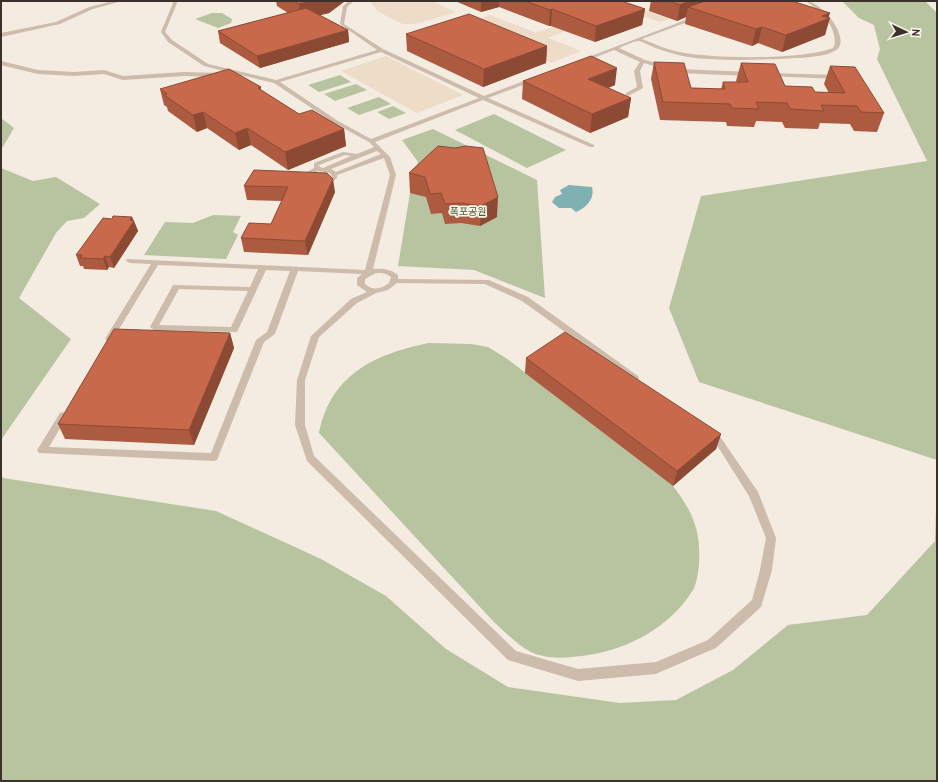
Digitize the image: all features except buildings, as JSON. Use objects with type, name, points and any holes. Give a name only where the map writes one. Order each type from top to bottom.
[{"type":"street","points":[[1,35],[58,24],[91,8],[119,1]]},
{"type":"lane","points":[[174,1],[175,4],[164,32],[170,41],[206,65],[276,82],[336,122],[372,141],[385,155],[393,175],[368,272],[361,278],[361,285],[374,291]]},
{"type":"lane","points":[[352,1],[344,6],[342,24],[381,50],[483,98],[592,146]]},
{"type":"lane","points":[[808,1],[823,12]]},
{"type":"lane","points":[[637,39],[687,56],[794,57],[830,52],[836,48],[838,44],[835,30],[816,1]]},
{"type":"lane","points":[[575,63],[704,14]]},
{"type":"lane","points":[[614,48],[643,61],[678,71],[842,78]]},
{"type":"lane","points":[[276,82],[381,50]]},
{"type":"lane","points":[[628,94],[640,88],[637,71],[643,61]]},
{"type":"lane","points":[[1,62],[38,72],[74,74],[104,72],[123,78],[184,74],[220,75],[237,72]]},
{"type":"lane","points":[[372,141],[543,75]]},
{"type":"lane","points":[[325,169],[378,148]]},
{"type":"lane","points":[[317,169],[316,164],[345,154],[358,156]]},
{"type":"lane","points":[[335,174],[332,171],[325,169],[317,169],[306,174],[305,179],[315,184],[325,183],[333,179],[335,174],[385,155]]},
{"type":"lane","points":[[130,260],[368,272],[384,270],[392,274],[395,281]]},
{"type":"lane","points":[[103,349],[156,262]]},
{"type":"lane","points":[[252,289],[176,287],[154,327],[234,330],[263,266]]},
{"type":"lane","points":[[67,410],[42,450],[214,458],[260,340],[271,334],[294,268]]},
{"type":"lane","points":[[395,281],[390,287],[374,291],[354,302],[316,336],[301,380],[300,426],[310,458],[512,656],[578,675],[656,668],[712,644],[757,603],[766,570],[771,538],[754,495],[716,437],[703,428]]},
{"type":"lane","points":[[395,281],[486,282],[525,299],[646,386]]},
{"type":"green space","points":[[842,1],[926,2],[937,13],[937,460],[699,382],[669,308],[701,196],[927,161],[877,59],[880,49],[874,25],[859,18]]},
{"type":"green space","points":[[212,13],[222,13],[232,19],[231,23],[218,28],[195,19]]},
{"type":"green space","points":[[340,75],[351,82],[319,92],[308,85]]},
{"type":"green space","points":[[356,84],[367,90],[335,101],[324,94]]},
{"type":"green space","points":[[379,97],[391,104],[359,115],[347,108]]},
{"type":"green space","points":[[393,106],[406,113],[389,119],[377,112]]},
{"type":"green space","points":[[494,114],[566,150],[527,168],[455,130]]},
{"type":"green space","points":[[1,118],[14,128],[1,150]]},
{"type":"green space","name":"폭포공원","points":[[433,129],[537,180],[545,298],[474,270],[398,266],[410,193],[418,162],[402,140]]},
{"type":"green space","points":[[1,168],[33,181],[56,177],[100,204],[84,218],[67,221],[56,233],[19,298],[71,339],[1,440]]},
{"type":"green space","points":[[213,215],[241,216],[233,232],[238,235],[226,259],[144,255],[165,222],[193,223]]},
{"type":"green space","points":[[429,343],[471,344],[488,347],[506,358],[673,486],[691,513],[694,522],[699,542],[699,564],[693,590],[673,615],[647,634],[633,642],[603,652],[559,658],[538,655],[531,652],[516,642],[493,621],[319,433],[325,413],[334,396],[345,381],[358,370],[391,353]]},
{"type":"green space","points":[[1,473],[3,478],[216,511],[321,559],[386,596],[446,649],[508,687],[620,703],[676,700],[733,670],[788,625],[867,615],[935,541],[937,481],[937,781],[1,781]]},
{"type":"shaded area","points":[[431,1],[456,12],[416,24],[403,24],[377,11],[371,2]]},
{"type":"shaded area","points":[[588,1],[635,1],[630,3],[643,7],[641,9],[669,19],[660,22],[628,11]]},
{"type":"shaded area","points":[[490,15],[536,33],[566,22],[578,26],[548,38],[581,51],[551,63],[460,24]]},
{"type":"shaded area","points":[[386,56],[463,95],[417,113],[341,71]]},
{"type":"water","points":[[569,185],[592,187],[593,191],[591,199],[583,208],[576,212],[571,208],[559,208],[552,202],[555,197],[562,194],[560,190]]}]
